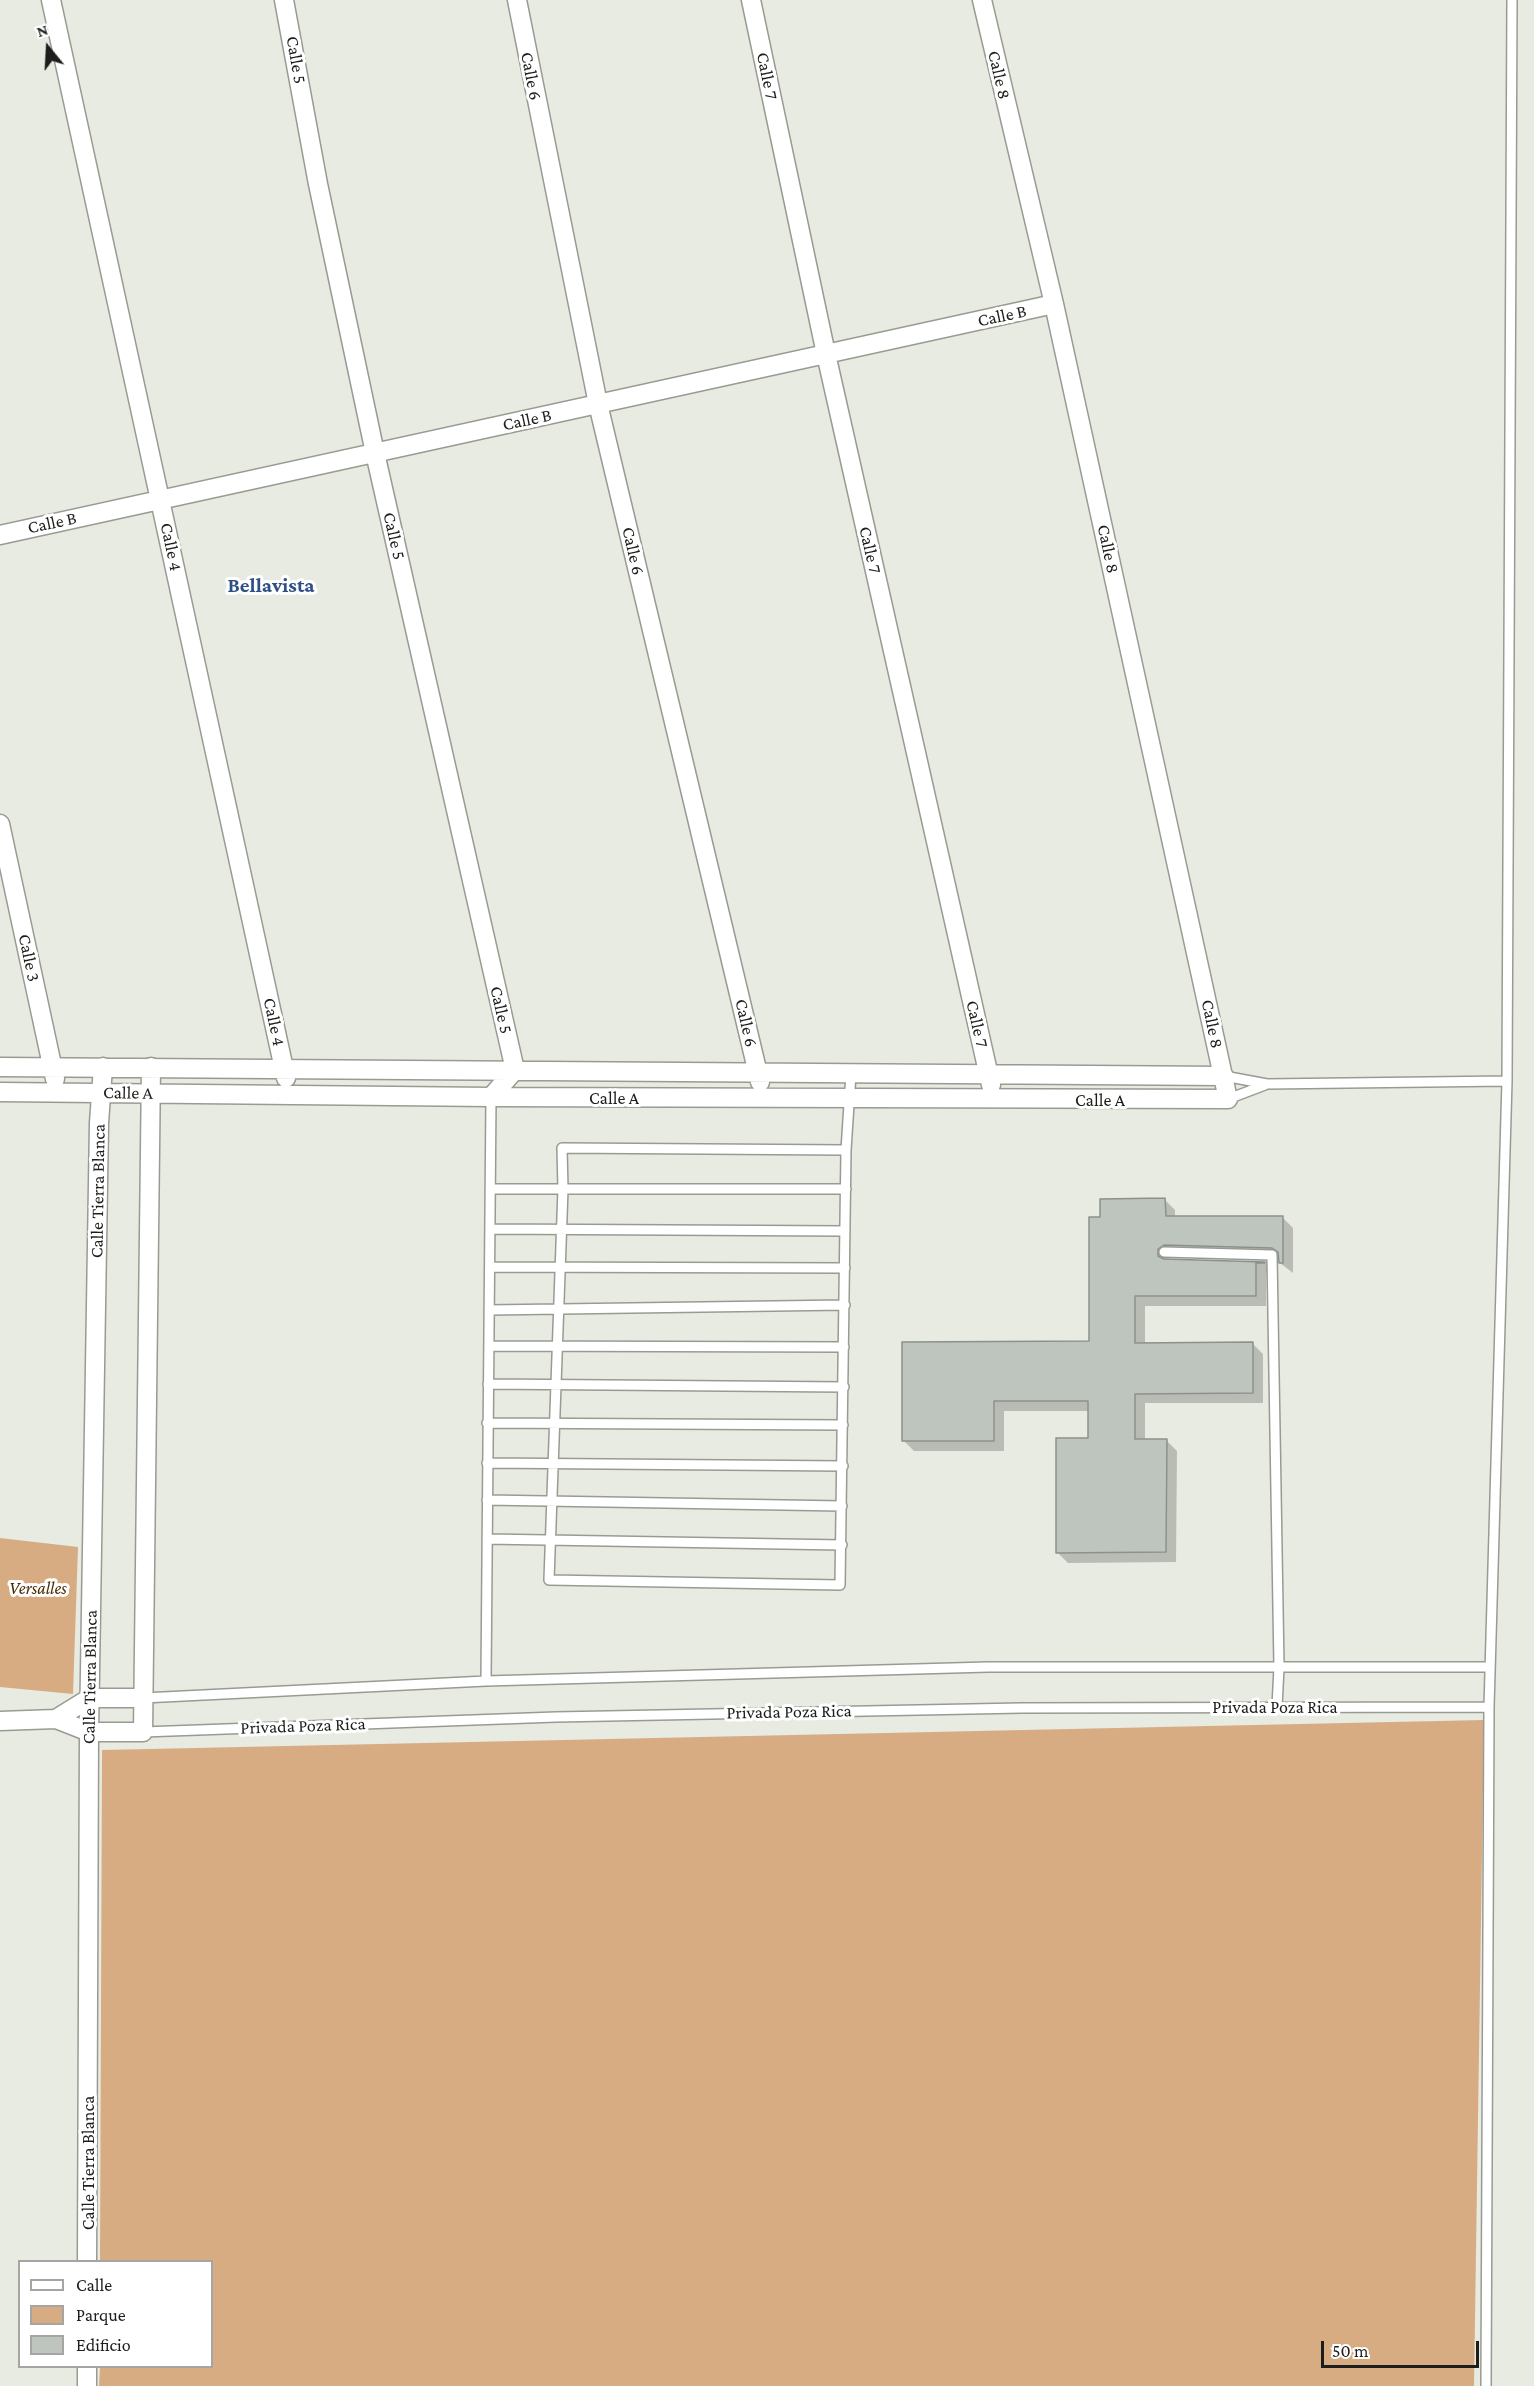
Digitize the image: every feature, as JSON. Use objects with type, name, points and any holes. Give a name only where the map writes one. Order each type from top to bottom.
[{"type":"street","name":"Calle 4","points":[[51,0],[290,1094]]},
{"type":"street","name":"Calle 5","points":[[284,0],[318,184],[375,453],[515,1070]]},
{"type":"street","name":"Calle 6","points":[[517,0],[598,404],[764,1098]]},
{"type":"street","name":"Calle 7","points":[[751,0],[826,354],[994,1100]]},
{"type":"street","name":"Calle 8","points":[[981,0],[1054,304],[1228,1099]]},
{"type":"street","name":"Calle B","points":[[0,535],[1054,304]]},
{"type":"street","name":"Calle 3","points":[[0,824],[58,1092]]},
{"type":"street","name":"Calle A","points":[[0,1067],[1224,1076]]},
{"type":"street","name":"Calle Tierra Blanca","points":[[87,2260],[89,1732],[100,1092],[103,1067]]},
{"type":"street","points":[[143,1732],[151,1067]]},
{"type":"street","points":[[491,1097],[515,1070]]},
{"type":"street","name":"Calle A","points":[[0,1092],[994,1100],[1228,1099]]},
{"type":"street","points":[[56,1719],[90,1698],[143,1698]]},
{"type":"street","points":[[0,1721],[56,1719],[89,1732]]},
{"type":"street","name":"Privada Poza Rica","points":[[89,1732],[143,1732]]},
{"type":"street","points":[[87,2368],[87,2386]]},
{"type":"lane","points":[[1486,2386],[1489,1707],[1507,1081],[1512,0]]},
{"type":"lane","points":[[846,1150],[562,1148],[563,1189],[549,1580],[840,1585],[846,1150],[851,1074]]},
{"type":"lane","points":[[1224,1076],[1267,1084],[1507,1081]]},
{"type":"lane","points":[[1228,1099],[1267,1084]]},
{"type":"lane","points":[[486,1681],[491,1097]]},
{"type":"lane","points":[[490,1189],[846,1189]]},
{"type":"lane","points":[[490,1229],[845,1231]]},
{"type":"lane","points":[[1164,1252],[1272,1255],[1279,1667],[1277,1707]]},
{"type":"lane","points":[[490,1267],[845,1268]]},
{"type":"lane","points":[[489,1310],[845,1305]]},
{"type":"lane","points":[[489,1346],[844,1347]]},
{"type":"lane","points":[[488,1384],[844,1387]]},
{"type":"lane","points":[[487,1423],[843,1425]]},
{"type":"lane","points":[[487,1463],[843,1466]]},
{"type":"lane","points":[[487,1500],[842,1506]]},
{"type":"lane","points":[[487,1539],[842,1545]]},
{"type":"lane","points":[[143,1698],[486,1681],[988,1667],[1490,1667]]},
{"type":"lane","name":"Privada Poza Rica","points":[[143,1732],[567,1716],[1022,1708],[1489,1707]]},
{"type":"green space","name":"Versalles","points":[[0,1538],[78,1547],[73,1694],[0,1687]]},
{"type":"green space","points":[[1484,1720],[1474,2386],[99,2386],[100,2368],[213,2368],[213,2260],[100,2260],[102,1750]]},
{"type":"building","points":[[1165,1198],[1166,1216],[1283,1216],[1283,1263],[1279,1263],[1278,1252],[1272,1248],[1164,1245],[1158,1249],[1158,1256],[1164,1259],[1265,1262],[1256,1263],[1256,1296],[1135,1296],[1135,1343],[1253,1342],[1253,1393],[1135,1394],[1135,1439],[1167,1439],[1166,1552],[1056,1553],[1056,1438],[1088,1438],[1088,1401],[994,1401],[994,1441],[902,1441],[902,1342],[1089,1341],[1089,1217],[1100,1217],[1100,1199]]},
{"type":"district","name":"Bellavista","points":[[271,586]]}]
